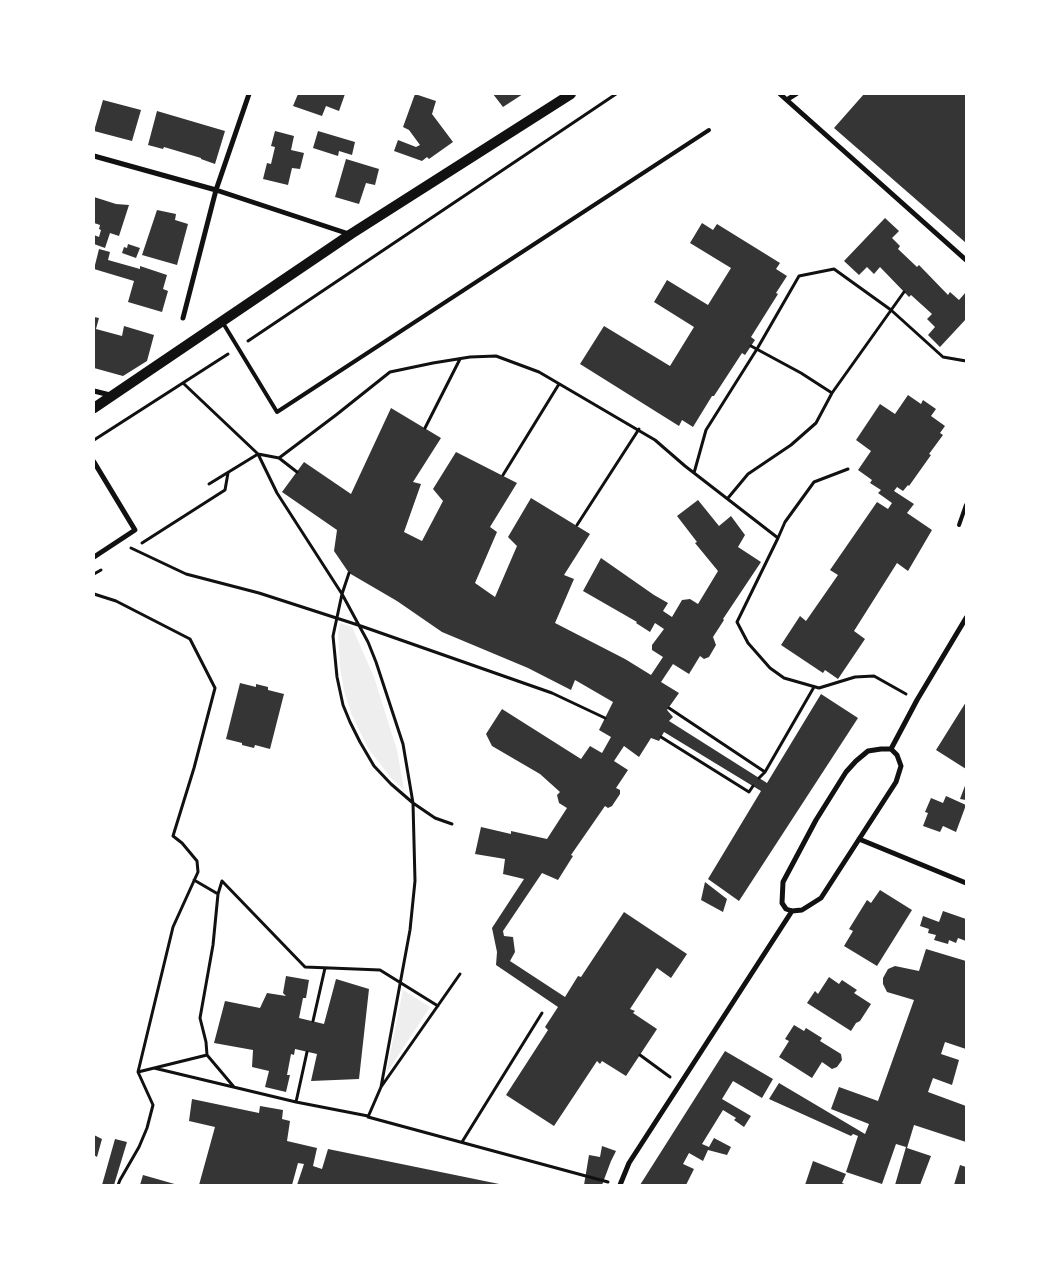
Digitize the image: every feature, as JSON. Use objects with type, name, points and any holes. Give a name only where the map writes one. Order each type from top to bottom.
[{"type":"main road","points":[[94,408],[351,234],[571,94]]},
{"type":"street","points":[[183,318],[216,190],[249,94]]},
{"type":"street","points":[[780,94],[788,99],[966,260]]},
{"type":"street","points":[[788,99],[796,94]]},
{"type":"street","points":[[94,156],[216,190],[351,234]]},
{"type":"street","points":[[94,391],[111,396]]},
{"type":"street","points":[[94,462],[135,530],[94,557]]},
{"type":"street","points":[[890,749],[916,700],[966,618]]},
{"type":"street","points":[[890,749],[897,755],[901,766],[896,782],[821,898],[802,910],[792,911],[786,909],[782,903],[783,882],[816,820],[846,772],[868,752],[890,749]]},
{"type":"street","points":[[859,839],[966,883]]},
{"type":"street","points":[[620,1185],[629,1163],[792,911]]},
{"type":"lane","points":[[222,321],[277,412],[709,130]]},
{"type":"lane","points":[[959,525],[966,505]]},
{"type":"path","points":[[94,440],[238,348],[616,94]]},
{"type":"path","points":[[694,473],[706,430],[799,276],[834,269],[891,310],[943,357],[966,360]]},
{"type":"path","points":[[728,498],[748,474],[791,446],[816,423],[832,393],[904,292]]},
{"type":"path","points":[[751,346],[801,373],[832,393]]},
{"type":"path","points":[[279,458],[390,372],[432,363],[496,356],[539,372],[639,429],[778,538]]},
{"type":"path","points":[[425,428],[460,359]]},
{"type":"path","points":[[184,383],[258,454],[277,493],[342,594],[358,625],[376,662],[402,744],[413,804],[415,881],[410,930],[399,983],[382,1087]]},
{"type":"path","points":[[503,475],[559,384]]},
{"type":"path","points":[[577,525],[639,429]]},
{"type":"path","points":[[209,484],[258,454],[279,458],[297,472]]},
{"type":"path","points":[[848,469],[814,482],[785,522],[738,622],[748,643],[770,668],[784,678],[819,688],[856,677],[874,676],[916,700]]},
{"type":"path","points":[[125,554],[225,490],[228,472]]},
{"type":"path","points":[[116,541],[186,574],[259,593],[358,625],[552,693],[605,718]]},
{"type":"path","points":[[94,574],[102,569]]},
{"type":"path","points":[[349,573],[342,594],[333,636],[337,677],[343,705],[360,742],[374,766],[413,804],[435,818],[452,824]]},
{"type":"path","points":[[94,594],[116,601],[190,639],[215,688],[194,768],[173,836],[182,843],[197,861],[198,872],[173,927],[138,1072],[153,1105],[147,1128],[139,1147],[118,1185]]},
{"type":"path","points":[[759,778],[765,772],[814,687]]},
{"type":"path","points":[[669,708],[765,772]]},
{"type":"path","points":[[661,737],[749,792],[753,786]]},
{"type":"path","points":[[194,880],[218,894]]},
{"type":"path","points":[[234,1087],[207,1055],[200,1018],[213,945],[218,894],[222,881],[305,967],[380,970],[438,1006]]},
{"type":"path","points":[[313,1021],[325,968]]},
{"type":"path","points":[[368,1116],[382,1087],[460,974]]},
{"type":"path","points":[[462,1142],[542,1012]]},
{"type":"path","points":[[296,1102],[307,1052]]},
{"type":"path","points":[[640,1054],[680,1084]]},
{"type":"path","points":[[138,1072],[207,1055]]},
{"type":"path","points":[[154,1068],[296,1102],[368,1116],[604,1181]]},
{"type":"shaded area","points":[[340,623],[352,627],[374,677],[397,750],[404,790],[390,777],[368,748],[351,713],[344,691],[340,667],[338,634]]},
{"type":"shaded area","points":[[403,990],[430,1007],[386,1074]]},
{"type":"building","points":[[298,94],[345,94],[339,111],[326,106],[322,116],[293,106]]},
{"type":"building","points":[[415,94],[436,101],[432,114],[453,142],[429,159],[427,157],[422,161],[394,151],[398,140],[416,147],[420,145],[409,130],[403,127]]},
{"type":"building","points":[[493,94],[523,94],[503,107]]},
{"type":"building","points":[[864,94],[966,94],[966,243],[834,128]]},
{"type":"building","points":[[103,100],[141,110],[132,141],[94,131]]},
{"type":"building","points":[[157,111],[225,131],[215,164],[164,147],[163,149],[148,145]]},
{"type":"building","points":[[275,131],[294,136],[291,150],[304,153],[300,169],[292,168],[288,185],[263,179],[267,163],[271,164],[275,147],[271,146]]},
{"type":"building","points":[[318,131],[355,142],[352,155],[339,151],[338,156],[313,148]]},
{"type":"building","points":[[346,159],[379,169],[375,185],[366,183],[359,204],[335,197]]},
{"type":"building","points":[[94,197],[116,204],[129,205],[119,236],[110,233],[105,248],[94,244],[94,235],[99,237],[101,230],[99,229],[100,225],[94,223]]},
{"type":"building","points":[[157,210],[176,214],[175,220],[188,224],[177,265],[142,255]]},
{"type":"building","points":[[885,218],[899,231],[892,238],[900,246],[898,249],[917,267],[919,265],[948,295],[950,292],[959,300],[966,292],[966,319],[940,347],[928,335],[935,327],[927,319],[932,314],[911,295],[909,297],[880,267],[874,274],[867,267],[859,275],[844,261]]},
{"type":"building","points":[[702,223],[713,230],[717,224],[780,263],[776,269],[787,276],[751,337],[755,340],[745,355],[742,353],[693,427],[682,420],[679,426],[580,364],[604,326],[670,366],[694,327],[654,302],[667,280],[708,305],[731,268],[690,243]]},
{"type":"building","points":[[128,244],[140,248],[136,258],[122,253],[124,247],[127,248]]},
{"type":"building","points":[[99,249],[110,252],[108,260],[140,269],[140,266],[167,275],[163,289],[168,291],[162,312],[128,302],[134,281],[94,269]]},
{"type":"building","points":[[94,317],[99,318],[96,329],[122,336],[124,326],[154,335],[147,361],[123,376],[94,368]]},
{"type":"building","points":[[908,395],[921,404],[923,400],[936,409],[931,416],[945,426],[940,433],[943,435],[929,454],[931,455],[909,486],[903,491],[897,487],[894,491],[914,504],[907,513],[932,530],[908,571],[897,563],[854,631],[865,639],[838,679],[825,670],[823,673],[781,645],[800,616],[806,621],[838,575],[830,570],[877,502],[888,509],[892,503],[878,493],[881,490],[870,483],[872,480],[858,470],[871,451],[856,440],[880,404],[895,414]]},
{"type":"building","points":[[391,408],[441,438],[413,482],[421,484],[404,532],[422,541],[443,501],[433,489],[456,452],[517,483],[490,527],[497,532],[475,583],[495,597],[517,546],[508,537],[531,498],[590,534],[564,575],[574,579],[555,623],[625,659],[651,675],[663,657],[652,650],[652,645],[664,629],[655,623],[650,632],[637,622],[583,591],[601,558],[668,603],[663,611],[672,617],[682,600],[690,599],[698,604],[718,571],[695,543],[697,542],[677,516],[698,500],[719,526],[731,516],[745,535],[738,547],[761,562],[713,637],[716,645],[709,657],[704,659],[700,656],[689,674],[673,664],[661,682],[679,693],[667,710],[673,717],[669,721],[767,783],[821,694],[858,718],[739,901],[708,879],[761,791],[664,732],[659,741],[651,738],[639,757],[624,746],[614,761],[628,770],[616,788],[620,790],[620,794],[612,806],[608,808],[605,806],[571,855],[573,856],[558,880],[542,873],[503,931],[504,936],[513,937],[515,952],[510,961],[565,997],[578,976],[581,977],[624,912],[687,954],[671,978],[657,968],[630,1009],[657,1029],[626,1076],[602,1061],[600,1064],[597,1061],[554,1126],[506,1095],[548,1030],[545,1027],[558,1007],[496,965],[497,952],[492,928],[524,879],[503,874],[505,859],[475,854],[481,827],[511,834],[511,831],[547,839],[567,808],[559,803],[557,795],[560,792],[540,774],[492,746],[486,734],[502,709],[581,759],[590,746],[602,753],[611,737],[599,730],[613,702],[575,680],[571,690],[528,668],[442,632],[397,601],[349,573],[334,551],[337,530],[282,492],[304,462],[351,494]]},
{"type":"building","points":[[240,683],[256,687],[256,684],[268,687],[268,690],[284,694],[270,749],[255,745],[254,748],[226,739]]},
{"type":"building","points":[[966,702],[966,769],[936,750]]},
{"type":"building","points":[[966,783],[966,800],[960,799]]},
{"type":"building","points":[[946,796],[966,805],[956,832],[943,826],[940,832],[923,826],[928,813],[925,812],[931,798],[943,803]]},
{"type":"building","points":[[705,882],[727,899],[723,912],[701,900]]},
{"type":"building","points":[[880,890],[912,910],[877,966],[844,946],[853,931],[849,929],[867,900],[871,903]]},
{"type":"building","points":[[943,911],[966,919],[966,941],[958,938],[956,943],[949,940],[948,944],[934,940],[936,935],[928,933],[929,929],[920,926],[923,916],[939,922]]},
{"type":"building","points":[[926,949],[966,961],[966,1049],[945,1042],[941,1054],[959,1060],[952,1085],[933,1078],[928,1092],[966,1106],[966,1142],[914,1125],[907,1148],[931,1156],[920,1185],[895,1185],[906,1147],[896,1144],[882,1184],[846,1172],[858,1136],[853,1134],[851,1136],[769,1099],[779,1083],[865,1134],[869,1124],[831,1109],[839,1087],[878,1101],[914,1000],[887,992],[883,984],[883,978],[888,969],[895,966],[919,971]]},
{"type":"building","points":[[286,976],[309,980],[306,998],[303,998],[299,1018],[324,1024],[336,979],[369,989],[359,1079],[311,1081],[317,1054],[295,1049],[294,1055],[291,1054],[287,1075],[290,1075],[286,1092],[265,1087],[269,1071],[252,1067],[253,1050],[214,1043],[225,1001],[260,1008],[267,993],[286,996],[283,993]]},
{"type":"building","points":[[829,977],[839,984],[842,980],[857,990],[854,993],[871,1004],[851,1031],[807,1003],[815,991],[818,994]]},
{"type":"building","points":[[794,1025],[804,1031],[806,1028],[822,1038],[820,1041],[841,1054],[842,1060],[837,1067],[832,1069],[822,1062],[812,1078],[779,1057],[789,1041],[785,1039]]},
{"type":"building","points":[[725,1051],[773,1079],[762,1098],[733,1081],[722,1099],[751,1116],[744,1127],[734,1120],[736,1118],[723,1110],[702,1144],[709,1147],[714,1138],[731,1147],[727,1155],[708,1150],[703,1161],[689,1153],[683,1164],[694,1169],[686,1185],[640,1185]]},
{"type":"building","points":[[192,1099],[259,1113],[260,1106],[283,1110],[282,1119],[290,1121],[287,1141],[317,1148],[313,1166],[322,1169],[328,1149],[504,1185],[297,1185],[304,1164],[298,1163],[292,1185],[199,1185],[215,1127],[189,1121]]},
{"type":"building","points":[[94,1135],[102,1139],[97,1157],[94,1155]]},
{"type":"building","points":[[115,1139],[127,1142],[114,1185],[102,1185]]},
{"type":"building","points":[[602,1146],[616,1151],[602,1185],[584,1185],[589,1155],[600,1157]]},
{"type":"building","points":[[813,1161],[846,1174],[842,1183],[847,1185],[805,1185]]},
{"type":"building","points":[[960,1165],[966,1167],[966,1185],[954,1185]]},
{"type":"building","points":[[143,1175],[178,1185],[140,1185]]}]
